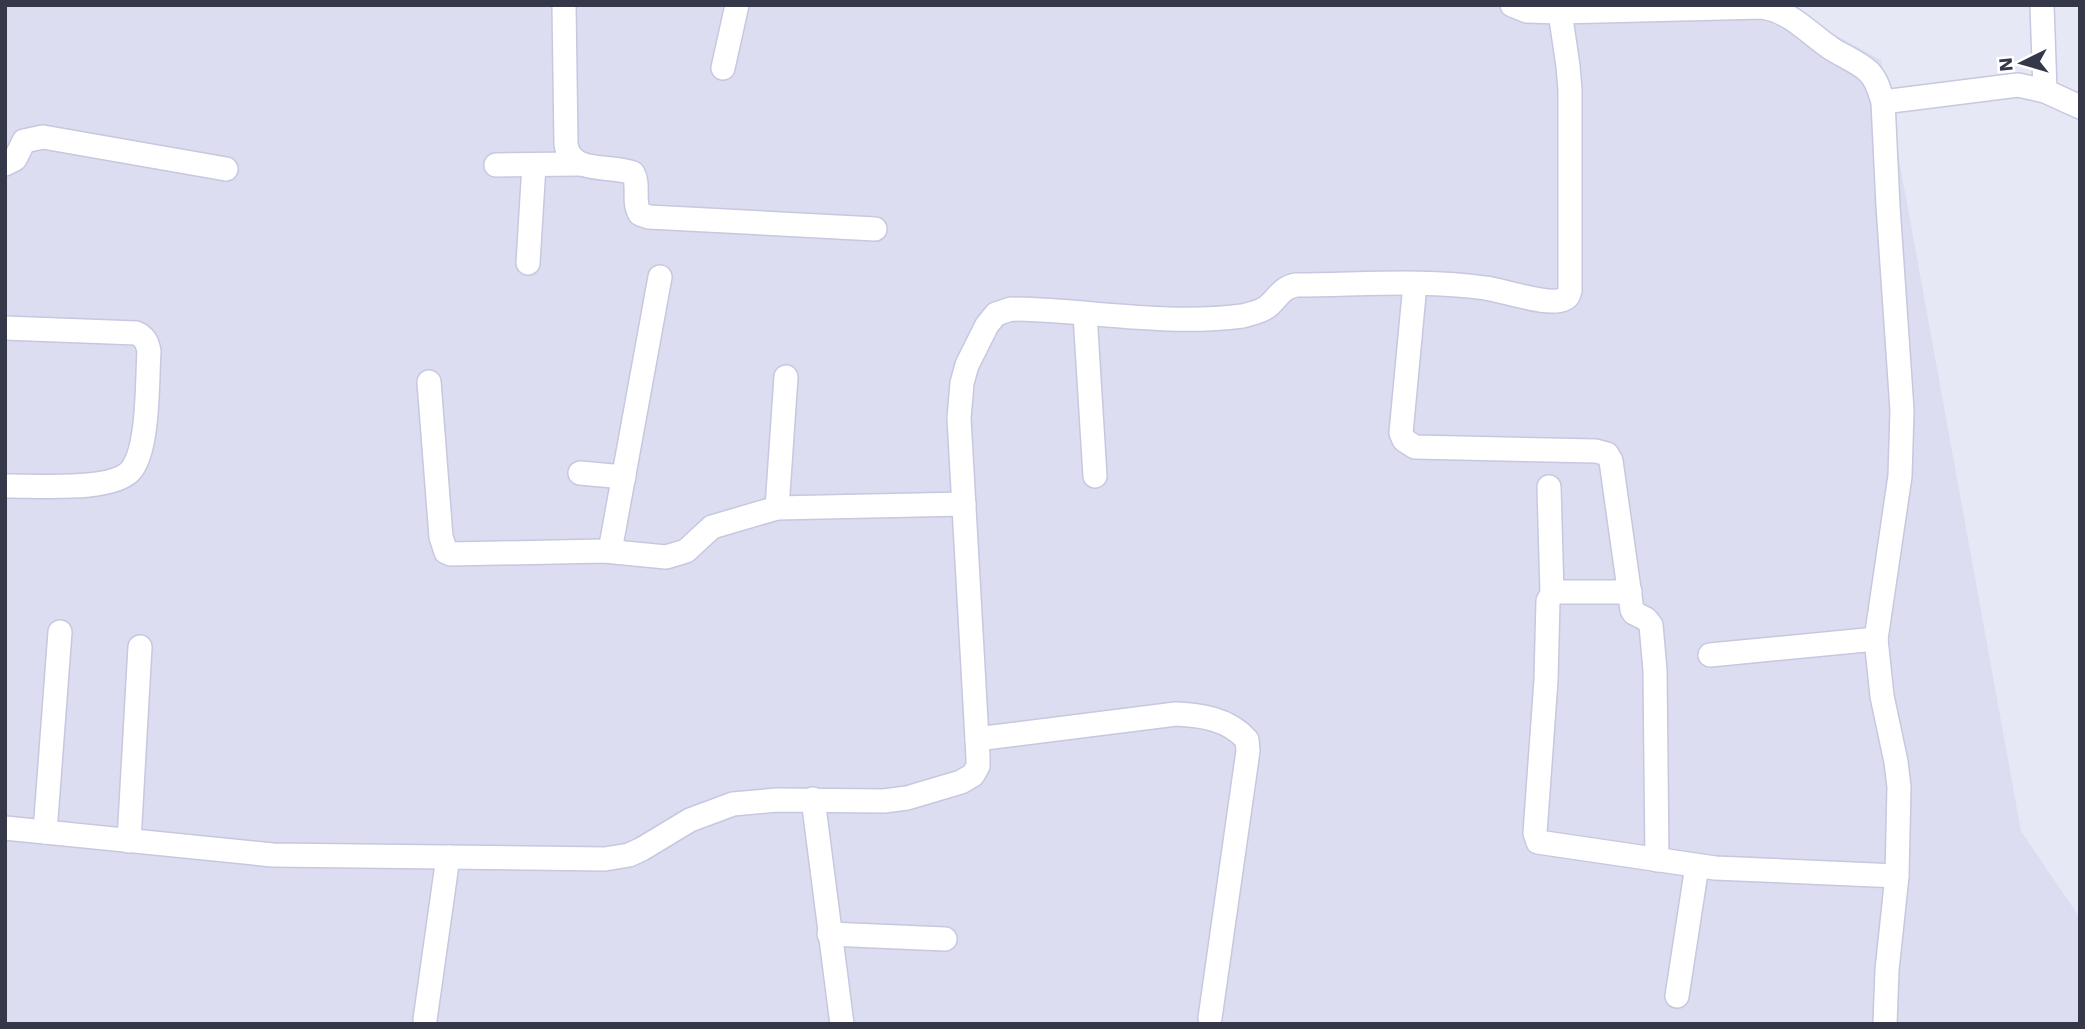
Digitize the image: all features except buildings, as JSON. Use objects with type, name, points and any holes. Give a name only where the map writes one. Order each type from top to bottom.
[{"type":"street","points":[[564,5],[566,144],[569,156],[581,164]]},
{"type":"street","points":[[723,68],[737,5]]},
{"type":"street","points":[[1512,5],[1527,11],[1560,12],[1762,7],[1776,10],[1793,18],[1821,41],[1869,72],[1878,87],[1883,102],[1902,410],[1900,477],[1876,639],[1882,696],[1899,787],[1897,876],[1887,970],[1885,1024]]},
{"type":"street","points":[[2042,5],[2045,91]]},
{"type":"street","points":[[5,828],[273,855],[617,858],[642,849],[690,820],[733,804],[813,799],[884,801],[907,798],[961,782],[973,775],[978,766],[959,418],[962,383],[987,325],[996,314],[1011,309],[1143,318],[1219,318],[1258,312],[1291,286],[1477,286],[1546,300],[1567,298],[1570,291],[1571,114],[1569,66],[1560,12]]},
{"type":"street","points":[[1883,102],[2018,85],[2045,91],[2080,107]]},
{"type":"street","points":[[5,164],[15,159],[24,141],[43,137],[226,169]]},
{"type":"street","points":[[496,165],[581,164],[633,173],[636,179],[636,207],[644,216],[875,229]]},
{"type":"street","points":[[528,263],[534,165]]},
{"type":"street","points":[[610,551],[660,277]]},
{"type":"street","points":[[1415,284],[1401,433],[1404,440],[1415,447],[1596,451],[1607,454],[1611,461],[1634,613],[1651,625],[1655,670],[1657,860]]},
{"type":"street","points":[[1085,314],[1095,476]]},
{"type":"street","points":[[5,328],[136,333],[147,342],[149,351],[143,433],[139,455],[131,471],[117,480],[91,485],[5,486]]},
{"type":"street","points":[[778,508],[786,377]]},
{"type":"street","points":[[429,382],[441,537],[446,552],[457,555],[610,551],[656,557],[677,555],[686,551],[712,527],[778,508],[964,504]]},
{"type":"street","points":[[579,473],[624,477]]},
{"type":"street","points":[[1549,487],[1552,594],[1548,601],[1536,838],[1538,842],[1698,866],[1897,876]]},
{"type":"street","points":[[1552,594],[1630,592]]},
{"type":"street","points":[[45,832],[60,632]]},
{"type":"street","points":[[1710,655],[1876,639]]},
{"type":"street","points":[[129,841],[140,647]]},
{"type":"street","points":[[977,739],[1176,714],[1208,717],[1233,727],[1247,740],[1248,751],[1210,1018]]},
{"type":"street","points":[[813,799],[842,1024]]},
{"type":"street","points":[[425,1020],[448,857]]},
{"type":"street","points":[[1677,996],[1698,866]]},
{"type":"street","points":[[829,934],[945,939]]},
{"type":"shaded area","points":[[5,5],[1781,5],[1881,60],[2021,831],[2080,918],[2080,1024],[5,1024]]}]
